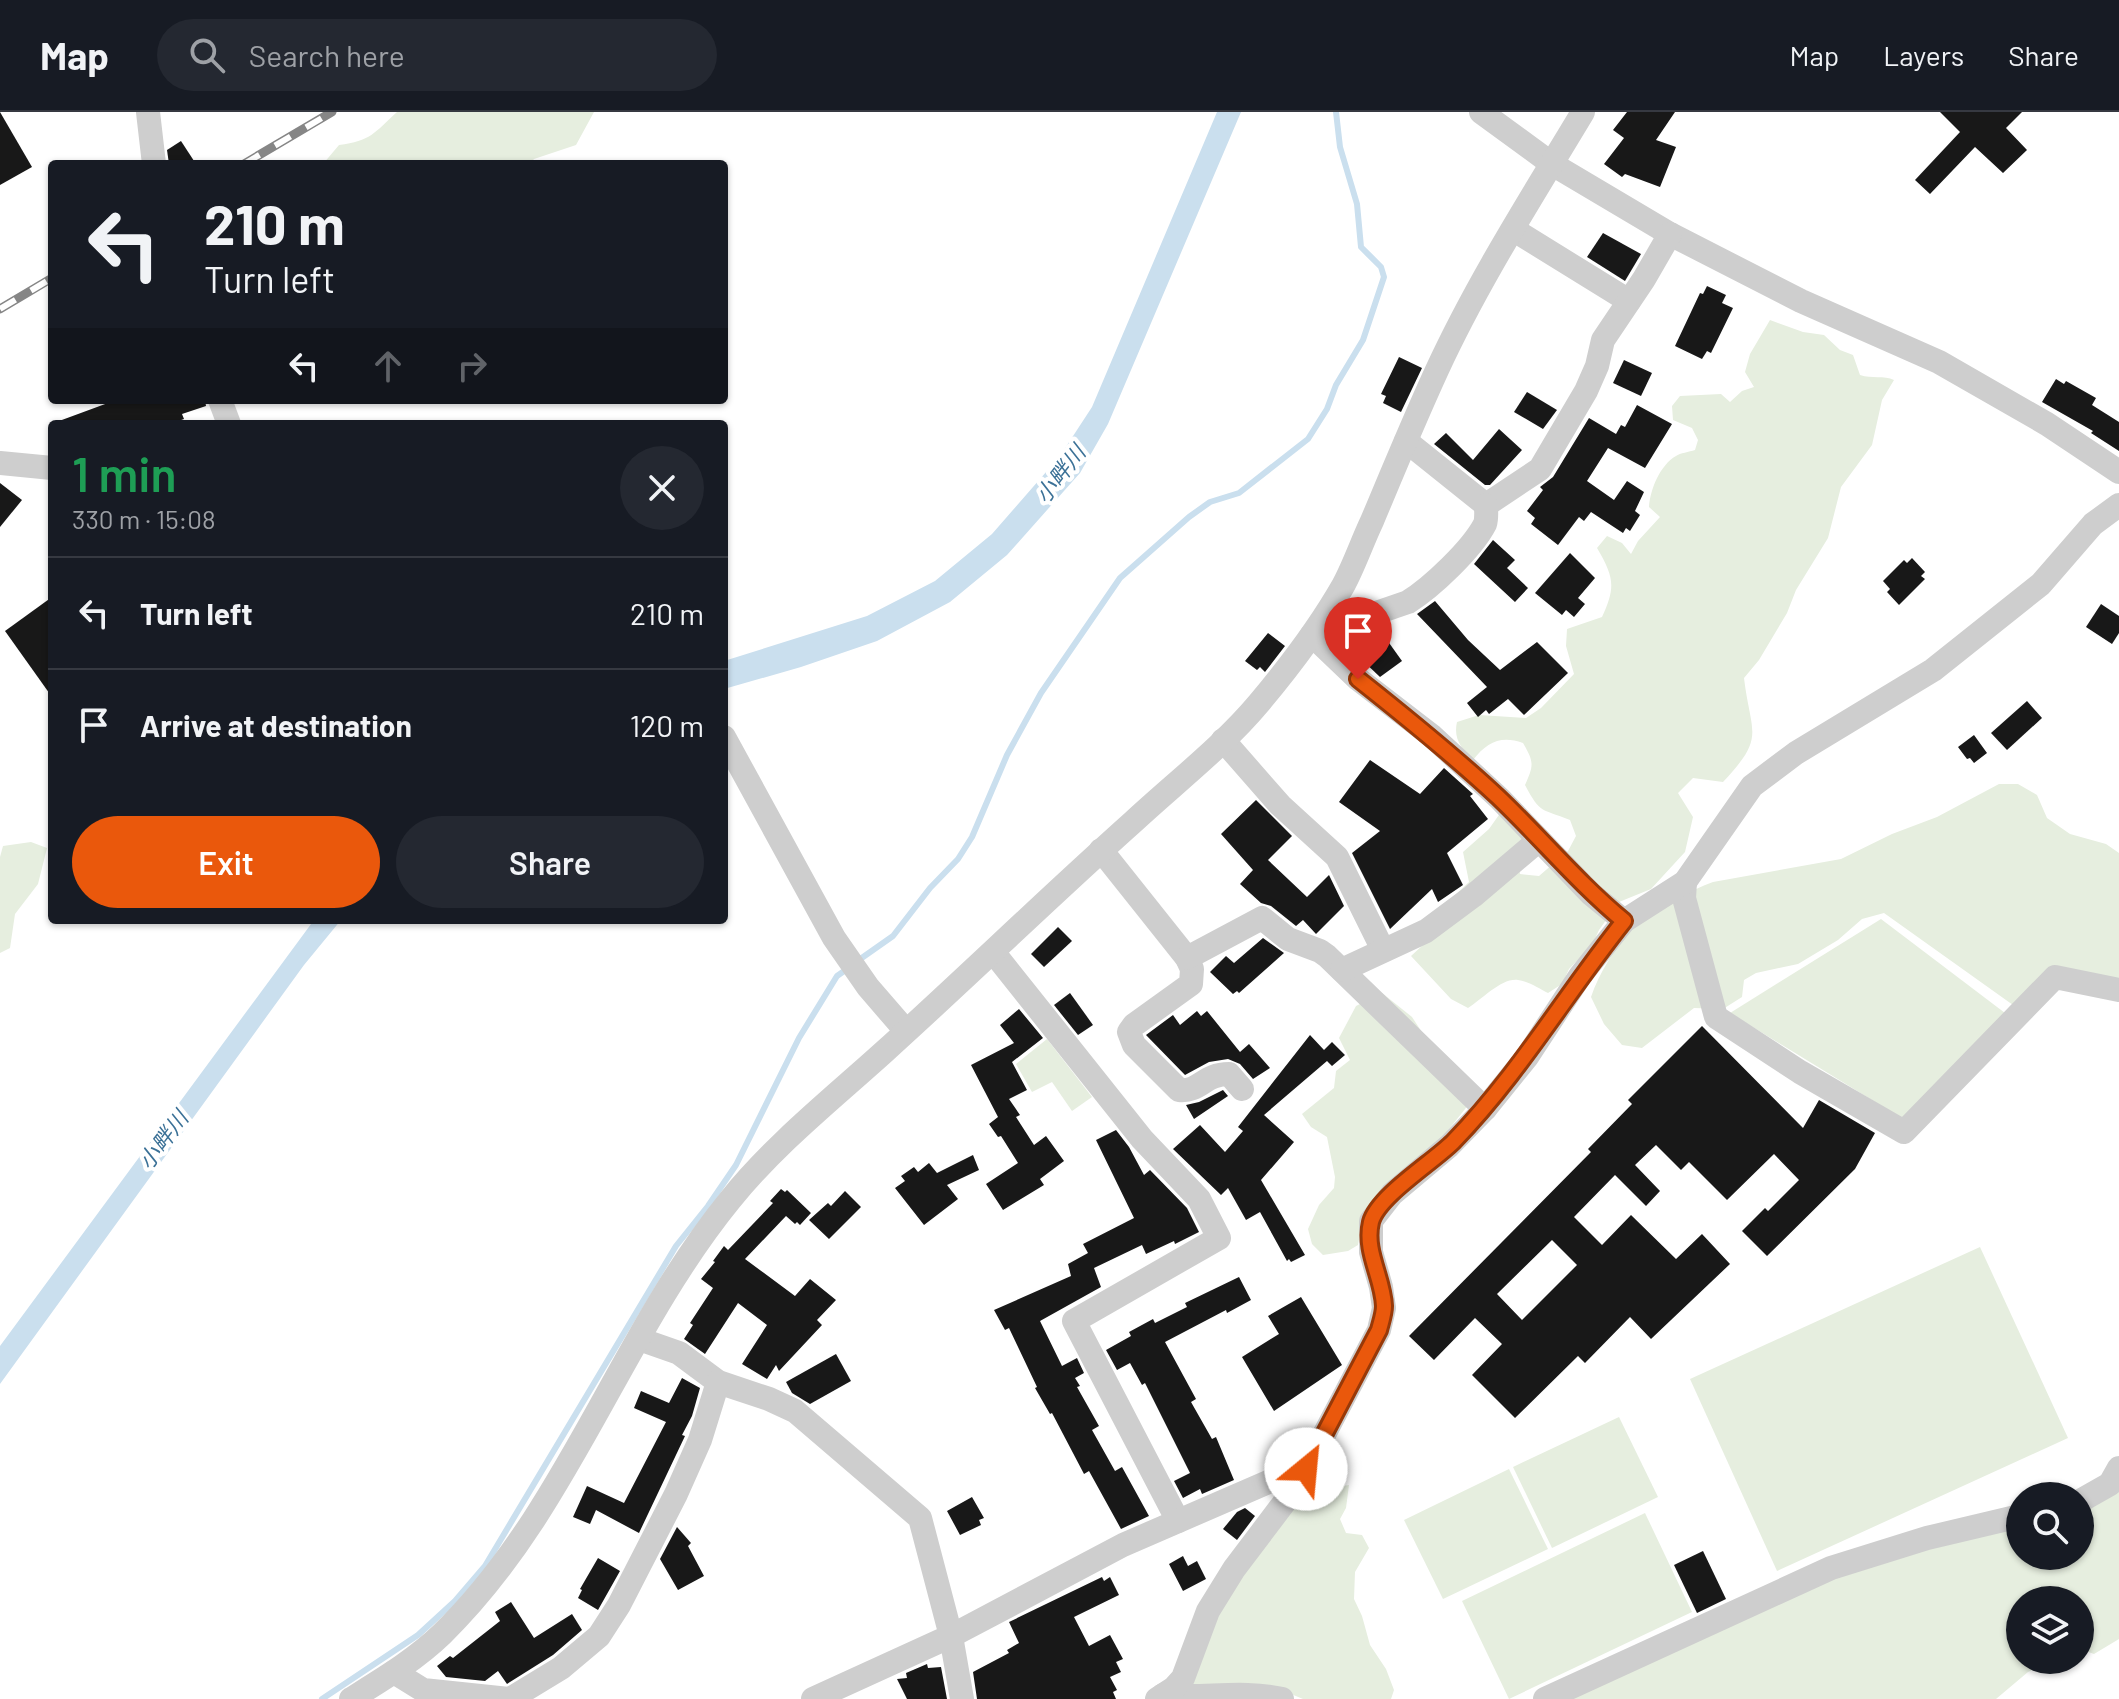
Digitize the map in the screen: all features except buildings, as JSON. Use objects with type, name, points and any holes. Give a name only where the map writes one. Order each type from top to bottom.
[{"type":"street","points":[[148,112],[154,160]]},
{"type":"street","points":[[1481,112],[1552,164],[1670,234],[1801,301],[1939,362],[2047,424],[2119,472]]},
{"type":"street","points":[[351,1699],[394,1672],[443,1634],[497,1572],[530,1526],[671,1284],[729,1201],[762,1164],[829,1099],[994,953],[1101,850],[1223,740],[1255,708],[1312,635],[1345,583],[1438,367],[1477,291],[1583,112]]},
{"type":"street","points":[[1514,230],[1629,301]]},
{"type":"street","points":[[1486,505],[1540,469],[1586,391],[1597,366],[1603,340],[1670,234]]},
{"type":"street","points":[[1312,635],[1408,602],[1470,545],[1487,521],[1486,505],[1406,441]]},
{"type":"street","points":[[0,463],[48,468]]},
{"type":"street","points":[[1160,1697],[1183,1678],[1208,1611],[1234,1569],[1293,1491],[1379,1330],[1384,1308],[1371,1252],[1371,1221],[1392,1194],[1449,1146],[1485,1109],[1527,1057],[1580,976],[1624,921],[1685,882],[1752,786],[1796,753],[1933,670],[2041,584],[2093,524],[2119,505]]},
{"type":"street","points":[[1312,635],[1358,679],[1432,736],[1500,799],[1591,894],[1624,921]]},
{"type":"street","points":[[1223,740],[1280,805],[1337,857],[1383,950]]},
{"type":"street","points":[[728,744],[834,938],[868,987],[906,1031]]},
{"type":"street","points":[[1342,970],[1426,931],[1539,840]]},
{"type":"street","points":[[1101,850],[1187,958],[1192,969],[1191,984],[1134,1025],[1129,1032],[1130,1037],[1148,1061],[1179,1090],[1192,1090],[1215,1074],[1229,1074],[1242,1089]]},
{"type":"street","points":[[1685,882],[1684,898],[1716,1017],[1800,1072],[1904,1132],[2055,977],[2119,990]]},
{"type":"street","points":[[1187,958],[1262,918],[1288,939],[1320,951],[1485,1109]]},
{"type":"street","points":[[994,953],[1142,1139],[1199,1199],[1219,1238],[1074,1321],[1178,1521]]},
{"type":"street","points":[[639,1339],[679,1353],[718,1382],[795,1411],[920,1518],[951,1636],[962,1699]]},
{"type":"street","points":[[394,1672],[423,1690],[510,1699],[561,1668],[599,1636],[619,1605],[676,1494],[700,1440],[718,1382]]},
{"type":"street","points":[[2094,1493],[2110,1484],[2119,1468]]},
{"type":"street","points":[[813,1699],[951,1636],[1086,1563],[1289,1473],[1306,1469]]},
{"type":"street","points":[[1545,1699],[1831,1568],[1927,1538],[2006,1519]]},
{"type":"street","points":[[1160,1697],[1261,1696],[1282,1699]]},
{"type":"green space","points":[[397,112],[594,112],[576,145],[533,160],[326,160],[339,145],[365,138]]},
{"type":"green space","points":[[1770,320],[1803,332],[1824,335],[1840,350],[1853,355],[1860,375],[1894,380],[1882,400],[1872,445],[1841,487],[1828,538],[1759,660],[1744,678],[1752,724],[1750,744],[1737,767],[1723,782],[1693,778],[1678,793],[1693,817],[1685,852],[1651,889],[1619,902],[1592,945],[1569,969],[1562,984],[1548,993],[1526,982],[1512,980],[1468,1008],[1451,999],[1411,956],[1424,944],[1437,912],[1469,882],[1463,852],[1489,829],[1501,812],[1527,836],[1516,849],[1520,874],[1539,876],[1568,851],[1576,836],[1570,820],[1543,809],[1530,795],[1525,785],[1532,764],[1523,743],[1508,740],[1495,742],[1473,760],[1457,739],[1457,722],[1479,715],[1526,718],[1541,708],[1574,674],[1566,646],[1567,629],[1602,617],[1610,598],[1610,575],[1597,548],[1607,536],[1622,543],[1631,554],[1638,541],[1660,517],[1649,507],[1651,493],[1661,472],[1676,456],[1695,450],[1698,440],[1692,428],[1673,420],[1672,406],[1680,396],[1721,394],[1730,402],[1742,391],[1754,387],[1745,372],[1750,354]]},
{"type":"green space","points":[[1999,784],[2018,784],[2037,795],[2047,818],[2070,834],[2106,844],[2119,853],[2119,980],[2094,978],[2013,1005],[1884,913],[1862,919],[1838,940],[1798,964],[1756,973],[1744,980],[1742,997],[1723,1009],[1694,1008],[1642,1048],[1622,1045],[1604,1024],[1591,997],[1598,979],[1632,928],[1658,909],[1713,882],[1841,859],[1892,834],[1937,817]]},
{"type":"green space","points":[[31,842],[47,848],[38,884],[15,914],[10,948],[0,953],[0,857],[3,846]]},
{"type":"green space","points":[[1881,919],[2005,1013],[1903,1119],[1730,1013]]},
{"type":"green space","points":[[1382,993],[1412,1017],[1469,1104],[1430,1153],[1361,1228],[1358,1245],[1348,1251],[1323,1255],[1312,1244],[1308,1229],[1319,1205],[1334,1188],[1335,1177],[1327,1137],[1311,1127],[1302,1114],[1334,1088],[1336,1071],[1350,1060],[1339,1038],[1356,1006]]},
{"type":"green space","points":[[1047,1039],[1092,1097],[1072,1111],[1052,1082],[1032,1092],[1016,1064]]},
{"type":"green space","points":[[1980,1247],[2068,1438],[1777,1571],[1690,1379]]},
{"type":"green space","points":[[1619,1417],[1658,1497],[1552,1548],[1513,1467]]},
{"type":"green space","points":[[1509,1469],[1548,1549],[1443,1599],[1404,1520]]},
{"type":"green space","points":[[2119,1483],[2119,1639],[2094,1654],[2094,1586],[2006,1586],[2006,1674],[2026,1674],[1996,1699],[1569,1699],[1836,1577],[1946,1542],[2006,1529],[2006,1570],[2094,1570],[2094,1501]]},
{"type":"green space","points":[[1349,1485],[1346,1508],[1340,1519],[1346,1533],[1362,1535],[1369,1548],[1355,1572],[1354,1599],[1370,1645],[1386,1669],[1394,1690],[1391,1699],[1303,1699],[1279,1689],[1186,1691],[1217,1610],[1296,1502],[1318,1490]]},
{"type":"green space","points":[[1645,1513],[1692,1612],[1509,1699],[1462,1601]]},
{"type":"water","name":"小畔川","points":[[1217,112],[1241,112],[1108,424],[1080,473],[1007,555],[950,602],[877,641],[728,688],[728,660],[867,616],[935,581],[992,534],[1060,456],[1092,407]]},
{"type":"water","name":"小畔川","points":[[311,924],[338,924],[304,965],[0,1384],[0,1346]]},
{"type":"waterway","points":[[856,962],[893,936],[930,888],[958,859],[972,837],[1007,755],[1041,693],[1120,578],[1189,517],[1210,502],[1239,493],[1308,439],[1327,409],[1336,385],[1363,340],[1384,277],[1381,267],[1361,247],[1357,204],[1340,147],[1336,112]]},
{"type":"waterway","points":[[322,1699],[418,1635],[455,1601],[485,1566],[676,1246],[736,1165],[799,1038],[837,976],[847,969]]},
{"type":"railway","points":[[251,160],[332,112]]},
{"type":"railway","points":[[0,309],[48,280]]},
{"type":"route","points":[[1306,1469],[1379,1330],[1384,1308],[1371,1252],[1371,1221],[1392,1194],[1449,1146],[1485,1109],[1527,1057],[1580,976],[1624,921],[1591,894],[1500,799],[1432,736],[1358,679]]}]
